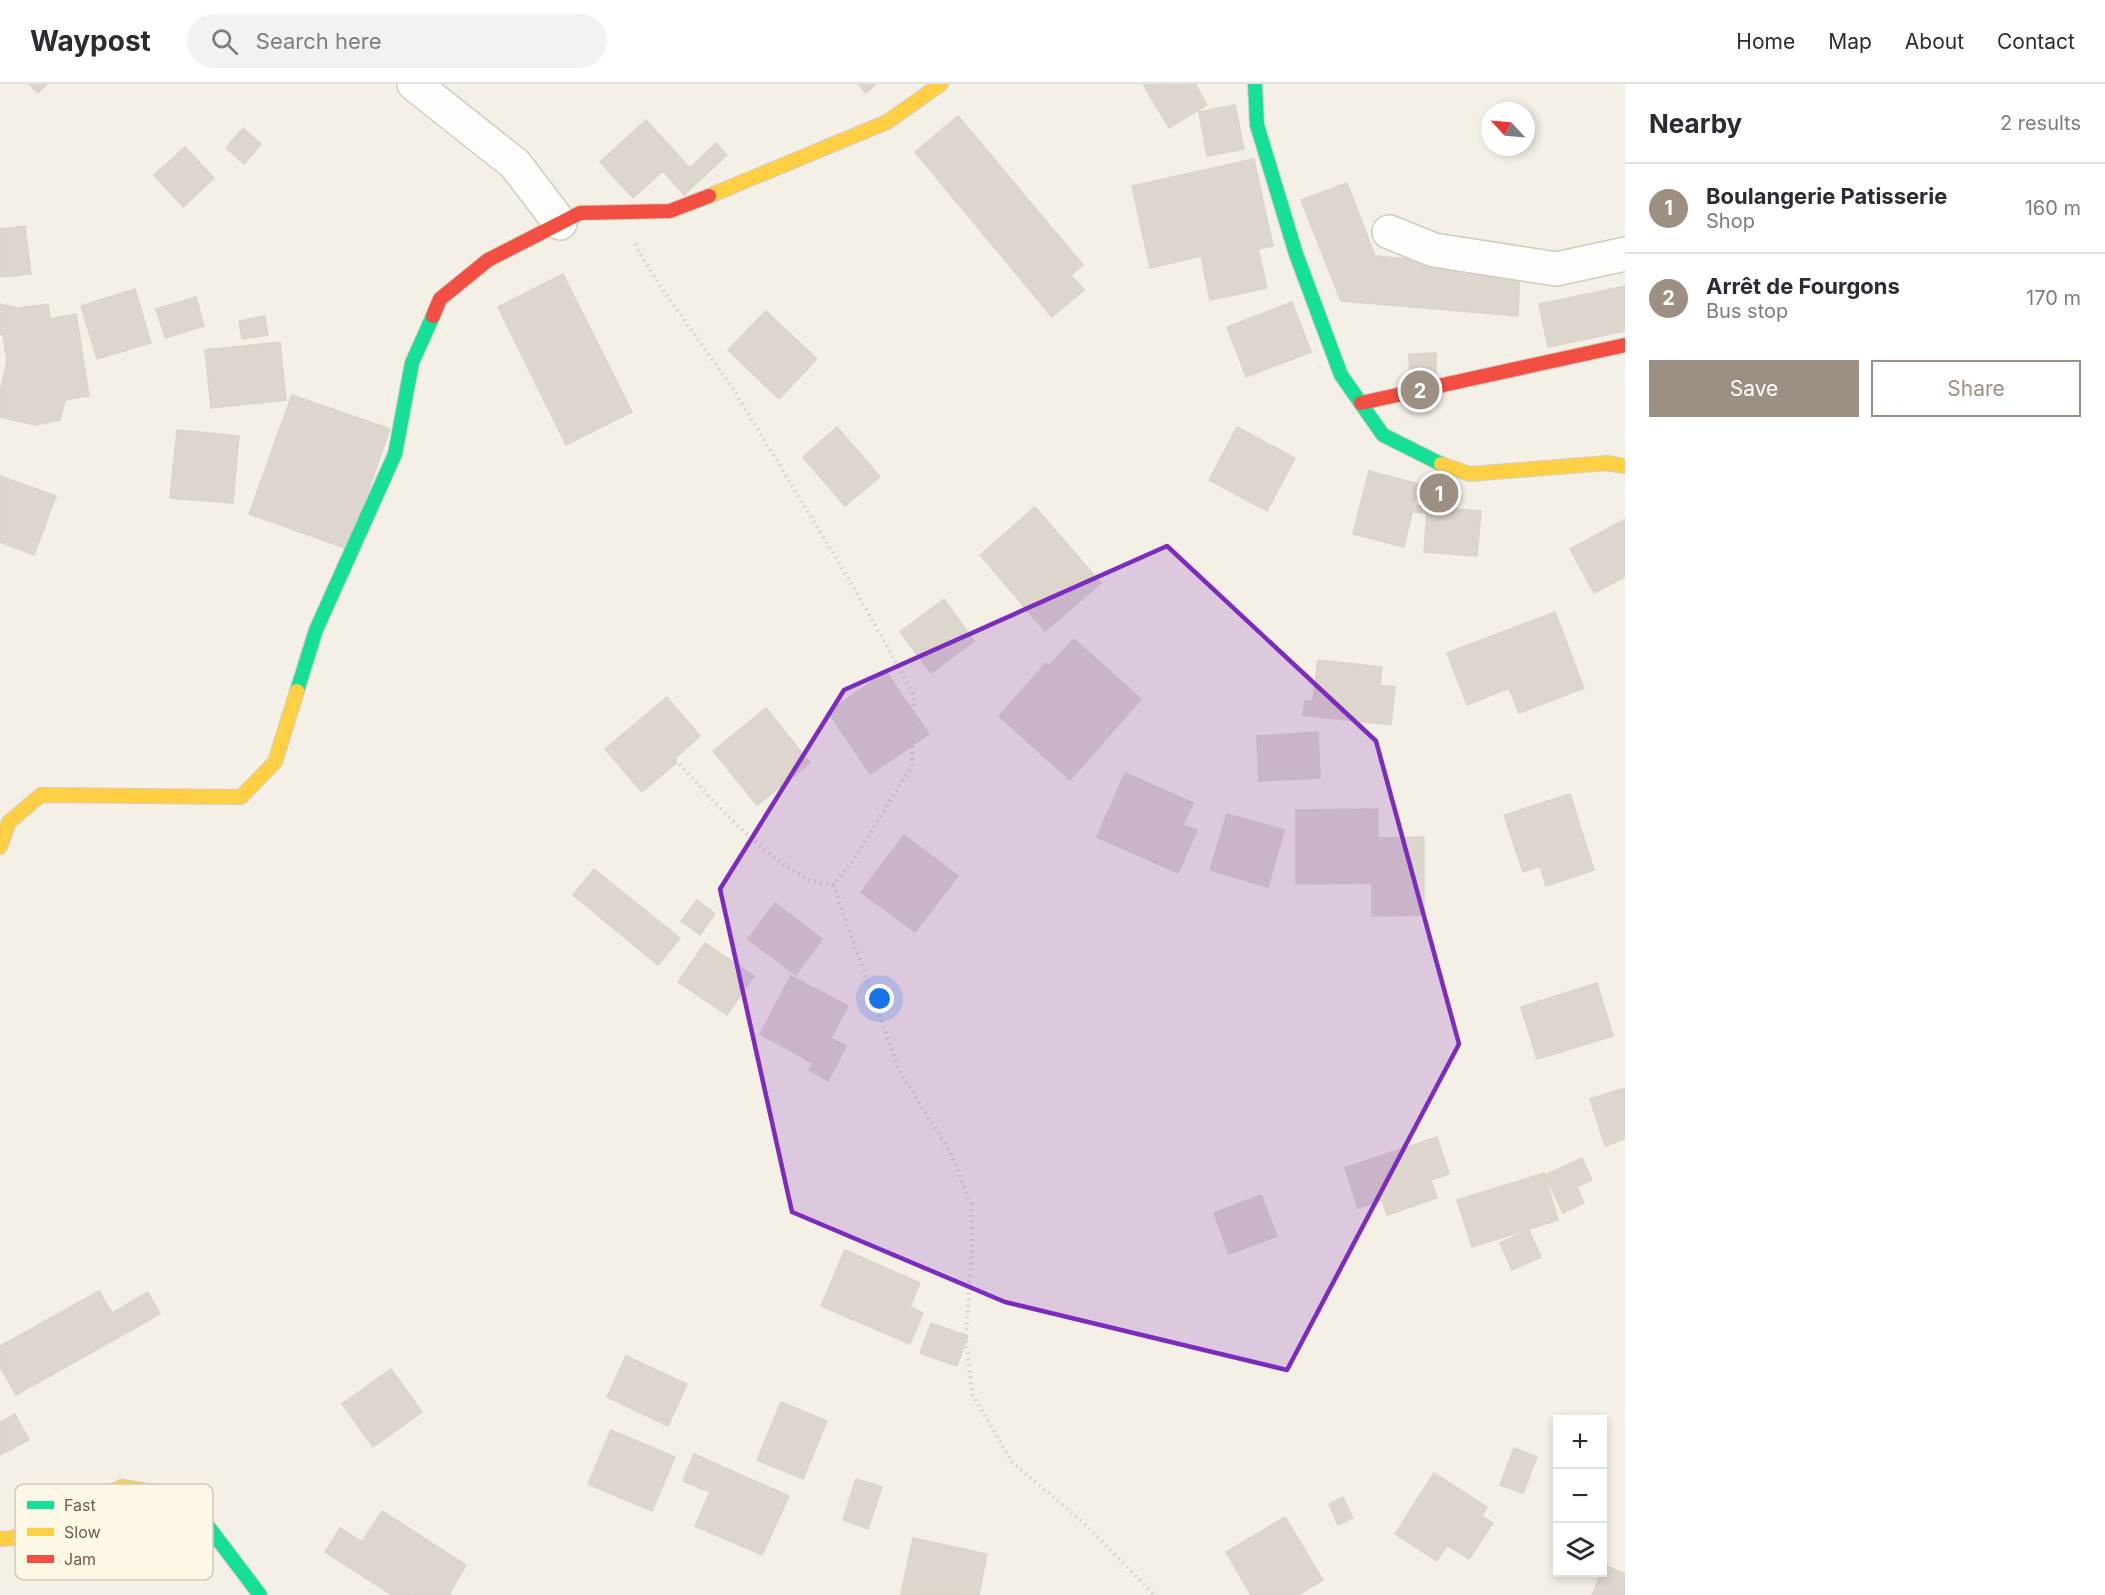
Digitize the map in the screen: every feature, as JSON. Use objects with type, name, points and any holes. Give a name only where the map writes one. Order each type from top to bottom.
[{"type":"street","points":[[414,84],[515,164],[560,223]]},
{"type":"street","points":[[0,847],[9,822],[41,795],[241,797],[275,762],[316,630],[395,454],[412,363],[440,299],[488,260],[580,213],[670,211],[770,173],[887,122],[941,84]]},
{"type":"street","points":[[1255,84],[1257,125],[1296,254],[1341,375],[1383,435],[1451,469],[1470,474],[1607,463],[1625,466]]},
{"type":"street","points":[[1389,232],[1434,250],[1556,269],[1625,254]]},
{"type":"street","points":[[1361,403],[1625,345]]},
{"type":"street","points":[[213,1533],[260,1595]]},
{"type":"street","points":[[0,1539],[15,1537]]},
{"type":"path","points":[[623,212],[636,247],[734,390],[857,593],[914,695],[912,765],[855,858],[833,885]]},
{"type":"path","points":[[675,759],[735,823],[784,863],[807,878],[833,885]]},
{"type":"path","points":[[833,885],[899,1070],[950,1152],[971,1204],[972,1250],[966,1336],[972,1394],[1012,1462],[1086,1525],[1154,1595]]},
{"type":"highlighted area","points":[[1167,546],[1376,741],[1459,1044],[1287,1370],[1005,1302],[792,1212],[720,889],[844,690]]},
{"type":"building","points":[[29,84],[47,84],[38,93]]},
{"type":"building","points":[[858,84],[876,84],[866,93]]},
{"type":"building","points":[[1143,84],[1195,84],[1207,105],[1169,128]]},
{"type":"building","points":[[1235,105],[1244,149],[1207,156],[1199,112]]},
{"type":"building","points":[[958,116],[1083,265],[1071,275],[1084,290],[1052,317],[915,152]]},
{"type":"building","points":[[646,120],[690,168],[716,143],[727,155],[684,195],[663,171],[633,198],[600,162]]},
{"type":"building","points":[[243,128],[261,144],[244,164],[226,148]]},
{"type":"building","points":[[185,147],[214,178],[183,207],[154,175]]},
{"type":"building","points":[[1254,159],[1273,246],[1258,249],[1267,288],[1210,300],[1201,256],[1150,268],[1132,186]]},
{"type":"building","points":[[1347,183],[1375,256],[1520,269],[1518,316],[1341,301],[1301,200]]},
{"type":"building","points":[[25,226],[31,274],[0,277],[0,229]]},
{"type":"building","points":[[563,274],[632,412],[566,445],[498,307]]},
{"type":"building","points":[[1625,286],[1625,331],[1548,347],[1539,304]]},
{"type":"building","points":[[135,289],[151,343],[97,359],[81,306]]},
{"type":"building","points":[[196,297],[204,326],[165,338],[156,309]]},
{"type":"building","points":[[1292,302],[1311,352],[1246,377],[1227,327]]},
{"type":"building","points":[[0,304],[18,308],[48,304],[50,319],[76,314],[89,396],[65,400],[60,420],[35,425],[0,417],[0,392],[7,361],[3,335],[0,334]]},
{"type":"building","points":[[766,311],[817,359],[779,399],[728,350]]},
{"type":"building","points":[[265,316],[268,335],[242,339],[239,321]]},
{"type":"building","points":[[280,342],[286,400],[211,408],[205,350]]},
{"type":"building","points":[[1436,353],[1436,386],[1410,387],[1409,354]]},
{"type":"building","points":[[292,395],[390,429],[348,549],[249,514]]},
{"type":"building","points":[[837,427],[880,477],[845,506],[803,457]]},
{"type":"building","points":[[1237,427],[1295,458],[1267,511],[1209,480]]},
{"type":"building","points":[[177,430],[239,436],[233,503],[170,498]]},
{"type":"building","points":[[1369,471],[1419,484],[1404,547],[1353,534]]},
{"type":"building","points":[[0,476],[56,496],[34,555],[0,542]]},
{"type":"building","points":[[1416,506],[1481,511],[1477,556],[1424,552],[1427,513],[1415,512]]},
{"type":"building","points":[[1035,507],[1101,583],[1045,631],[980,555]]},
{"type":"building","points":[[1625,519],[1625,577],[1594,593],[1570,549]]},
{"type":"building","points":[[944,599],[974,641],[931,673],[900,632]]},
{"type":"building","points":[[1555,612],[1584,688],[1519,713],[1509,688],[1467,705],[1447,653]]},
{"type":"building","points":[[1074,639],[1141,699],[1070,780],[999,716],[1046,663],[1049,666]]},
{"type":"building","points":[[1318,660],[1382,667],[1380,685],[1395,687],[1391,725],[1303,715],[1305,701],[1313,701]]},
{"type":"building","points":[[886,672],[929,734],[870,774],[828,712]]},
{"type":"building","points":[[667,697],[700,736],[673,760],[676,763],[642,792],[605,749]]},
{"type":"building","points":[[766,708],[810,763],[757,805],[713,751]]},
{"type":"building","points":[[1318,732],[1320,778],[1259,781],[1257,736]]},
{"type":"building","points":[[1125,773],[1193,803],[1183,825],[1197,830],[1178,873],[1097,837]]},
{"type":"building","points":[[1570,794],[1594,870],[1546,886],[1540,866],[1523,872],[1504,815]]},
{"type":"building","points":[[1378,809],[1378,838],[1424,837],[1424,915],[1372,916],[1372,883],[1296,884],[1296,810]]},
{"type":"building","points":[[1227,814],[1284,830],[1268,887],[1210,870]]},
{"type":"building","points":[[904,835],[958,876],[915,932],[861,892]]},
{"type":"building","points":[[594,869],[680,938],[658,965],[573,895]]},
{"type":"building","points":[[697,900],[715,914],[700,935],[681,921]]},
{"type":"building","points":[[775,903],[822,939],[796,975],[748,939]]},
{"type":"building","points":[[705,943],[754,976],[727,1015],[678,982]]},
{"type":"building","points":[[791,976],[848,1006],[831,1038],[846,1046],[828,1081],[809,1070],[813,1063],[760,1034]]},
{"type":"building","points":[[1597,983],[1613,1036],[1537,1059],[1521,1007]]},
{"type":"building","points":[[1625,1088],[1625,1139],[1605,1146],[1590,1099]]},
{"type":"building","points":[[1437,1137],[1449,1174],[1431,1180],[1437,1198],[1387,1215],[1382,1200],[1358,1208],[1345,1168]]},
{"type":"building","points":[[1582,1158],[1592,1180],[1577,1187],[1584,1203],[1563,1213],[1545,1175]]},
{"type":"building","points":[[1544,1173],[1558,1220],[1472,1247],[1457,1200]]},
{"type":"building","points":[[1261,1195],[1277,1236],[1229,1254],[1214,1213]]},
{"type":"building","points":[[1529,1230],[1541,1257],[1512,1270],[1500,1243]]},
{"type":"building","points":[[845,1250],[920,1283],[910,1307],[923,1313],[910,1344],[821,1306]]},
{"type":"building","points":[[99,1291],[112,1313],[148,1292],[160,1314],[16,1395],[0,1367],[0,1346]]},
{"type":"building","points":[[931,1323],[968,1336],[957,1366],[920,1353]]},
{"type":"building","points":[[626,1356],[687,1384],[668,1426],[607,1397]]},
{"type":"building","points":[[391,1369],[422,1412],[373,1447],[342,1404]]},
{"type":"building","points":[[781,1402],[827,1421],[803,1479],[757,1460]]},
{"type":"building","points":[[15,1414],[29,1440],[0,1455],[0,1422]]},
{"type":"building","points":[[611,1430],[675,1457],[652,1511],[588,1484]]},
{"type":"building","points":[[1514,1448],[1537,1457],[1523,1493],[1500,1485]]},
{"type":"building","points":[[694,1454],[789,1496],[762,1555],[695,1526],[710,1492],[683,1481]]},
{"type":"building","points":[[1434,1473],[1487,1507],[1482,1516],[1493,1523],[1469,1559],[1447,1545],[1437,1561],[1395,1534]]},
{"type":"building","points":[[856,1479],[882,1487],[868,1529],[843,1520]]},
{"type":"building","points":[[1343,1497],[1353,1518],[1338,1525],[1329,1504]]},
{"type":"building","points":[[382,1511],[466,1565],[449,1595],[410,1593],[409,1595],[392,1595],[325,1552],[340,1528],[362,1542]]},
{"type":"building","points":[[1285,1517],[1323,1580],[1298,1595],[1251,1595],[1226,1552]]},
{"type":"building","points":[[913,1538],[987,1554],[979,1595],[901,1594]]},
{"type":"building","points":[[1607,1566],[1625,1574],[1625,1595],[1592,1595],[1600,1577],[1607,1577]]},
{"type":"traffic: fast","points":[[1255,84],[1257,125],[1296,254],[1341,375],[1383,435],[1441,464]]},
{"type":"traffic: fast","points":[[297,691],[316,630],[395,454],[412,363],[433,316]]},
{"type":"traffic: fast","points":[[213,1533],[260,1595]]},
{"type":"traffic: slow","points":[[709,196],[887,122],[941,84]]},
{"type":"traffic: slow","points":[[1441,464],[1470,474],[1607,463],[1625,466]]},
{"type":"traffic: slow","points":[[0,847],[9,822],[41,795],[241,797],[275,762],[297,691]]},
{"type":"traffic: slow","points":[[0,1539],[15,1537]]},
{"type":"traffic: jam","points":[[433,316],[440,299],[488,260],[580,213],[670,211],[709,196]]},
{"type":"traffic: jam","points":[[1361,403],[1625,345]]},
{"type":"place","name":"Arrêt de Fourgons","points":[[1420,390]]},
{"type":"place","name":"Boulangerie Patisserie","points":[[1439,493]]}]
